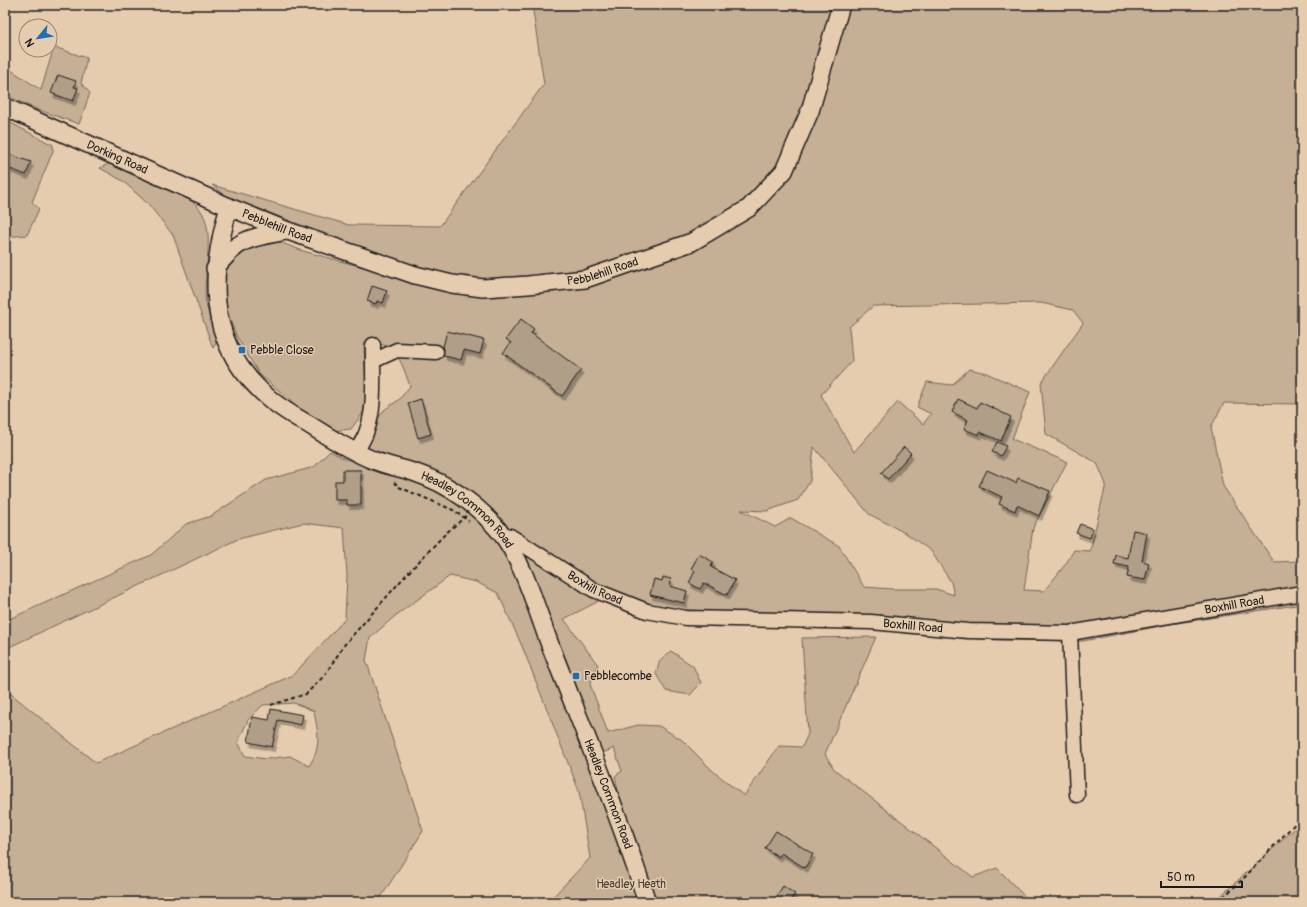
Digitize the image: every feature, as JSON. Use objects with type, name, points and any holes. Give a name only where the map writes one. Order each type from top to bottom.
[{"type":"main road","name":"Pebblehill Road","points":[[229,207],[288,231],[415,275],[452,284],[483,288],[584,279],[692,242],[749,208],[784,171],[810,111],[841,5]]},
{"type":"main road","name":"Dorking Road","points":[[5,107],[229,207]]},
{"type":"main road","name":"Headley Common Road","points":[[229,207],[215,269],[216,298],[220,324],[229,348],[242,369],[257,388],[274,403],[355,452],[374,461],[417,473],[436,481],[457,493],[470,516],[502,534],[521,570],[603,781],[647,902]]},
{"type":"main road","points":[[215,269],[228,253],[243,240],[288,231]]},
{"type":"street","points":[[355,452],[361,445],[369,426],[372,406],[373,345]]},
{"type":"street","points":[[373,361],[397,350],[436,352]]},
{"type":"street","name":"Boxhill Road","points":[[502,534],[510,536],[594,590],[647,611],[686,618],[871,622],[974,631],[1070,633],[1302,593]]},
{"type":"street","points":[[521,570],[536,552]]},
{"type":"street","points":[[1070,633],[1077,795]]},
{"type":"path","points":[[394,481],[399,487],[470,516]]},
{"type":"path","points":[[271,705],[306,694],[324,676],[345,644],[406,575],[445,534],[470,516]]},
{"type":"path","points":[[1218,902],[1244,878],[1302,816]]},
{"type":"green space","name":"Headley Heath","points":[[532,5],[1302,5],[1302,404],[1224,403],[1211,427],[1223,486],[1274,562],[1302,561],[1302,604],[1171,624],[1083,641],[997,640],[952,637],[952,626],[728,615],[646,606],[599,586],[597,602],[564,619],[598,665],[590,684],[608,733],[638,725],[659,726],[682,740],[713,771],[744,796],[779,746],[802,747],[808,734],[802,638],[876,637],[825,754],[834,769],[973,877],[997,868],[1030,902],[548,902],[590,858],[579,791],[522,646],[498,593],[476,582],[450,576],[395,616],[370,638],[366,660],[423,831],[378,902],[5,902],[5,689],[96,763],[293,675],[345,619],[347,576],[344,528],[303,523],[238,539],[5,649],[5,621],[151,555],[186,524],[211,516],[266,480],[314,467],[330,451],[345,459],[363,464],[364,440],[384,410],[400,399],[410,386],[401,363],[391,349],[381,344],[364,343],[366,394],[363,413],[351,429],[332,431],[302,410],[259,374],[236,335],[225,307],[223,283],[228,264],[240,250],[274,240],[303,251],[397,276],[481,283],[415,270],[224,195],[212,185],[349,225],[440,226],[544,84]],"holes":[[[1041,303],[1073,310],[1083,323],[1041,383],[1046,434],[1097,463],[1106,484],[1090,551],[1074,550],[1065,565],[1044,591],[1024,590],[1033,528],[1067,462],[1012,439],[1030,392],[986,373],[969,369],[952,385],[927,382],[917,407],[931,414],[923,424],[898,402],[854,452],[821,395],[852,361],[849,327],[873,306]],[[814,447],[869,514],[907,534],[931,551],[951,582],[954,595],[936,589],[892,589],[864,587],[839,546],[791,518],[775,527],[741,510],[767,511],[798,500],[810,481]],[[294,703],[314,711],[318,740],[316,752],[309,766],[290,756],[266,759],[245,756],[238,742],[248,720],[263,705]],[[614,748],[622,771],[615,776],[619,795],[642,857],[627,866],[588,760]]]},
{"type":"green space","points":[[58,48],[87,58],[81,83],[90,93],[79,124],[36,109],[5,95],[5,66],[41,90],[51,58],[58,58]]},
{"type":"green space","points":[[5,120],[53,145],[53,151],[32,202],[39,209],[27,235],[5,237]]},
{"type":"green space","points":[[110,163],[177,192],[195,204],[202,213],[207,224],[208,237],[205,292],[206,304],[217,342],[213,348],[173,235],[149,205],[123,181],[100,168]]},
{"type":"green space","points":[[671,651],[693,666],[701,683],[690,695],[666,691],[656,674],[660,660]]},
{"type":"green space","points":[[1302,822],[1302,902],[1214,902]]},
{"type":"building","points":[[58,75],[76,81],[74,87],[78,88],[73,101],[51,93]]},
{"type":"building","points":[[5,153],[31,162],[26,175],[5,167]]},
{"type":"building","points":[[372,286],[387,291],[383,303],[377,301],[376,304],[367,301]]},
{"type":"building","points":[[521,319],[534,329],[531,333],[581,370],[562,396],[503,353],[511,343],[506,339]]},
{"type":"building","points":[[447,331],[484,340],[480,354],[464,350],[461,360],[444,356],[443,347]]},
{"type":"building","points":[[421,399],[431,434],[418,438],[408,403]]},
{"type":"building","points":[[958,399],[977,408],[980,402],[1011,417],[1001,441],[980,432],[979,435],[964,429],[968,420],[952,412]]},
{"type":"building","points":[[997,442],[1006,446],[1001,456],[992,452]]},
{"type":"building","points":[[904,447],[911,453],[888,479],[881,473]]},
{"type":"building","points":[[343,470],[361,470],[361,505],[347,505],[347,500],[335,500],[335,481],[343,481]]},
{"type":"building","points":[[987,470],[1016,483],[1018,478],[1050,491],[1039,516],[1017,505],[1015,511],[999,504],[1002,497],[979,486]]},
{"type":"building","points":[[1080,524],[1093,529],[1090,538],[1076,533]]},
{"type":"building","points":[[1133,530],[1147,533],[1142,561],[1149,563],[1145,580],[1127,577],[1129,567],[1114,564],[1116,555],[1128,558]]},
{"type":"building","points":[[699,554],[713,562],[711,567],[735,580],[727,595],[704,583],[700,589],[689,583],[695,571],[691,569]]},
{"type":"building","points":[[663,577],[671,579],[670,586],[687,591],[684,603],[650,595],[654,579],[662,581]]},
{"type":"building","points":[[271,709],[303,715],[301,725],[278,720],[272,747],[248,742],[252,717],[269,720]]},
{"type":"building","points":[[776,831],[813,854],[805,868],[781,853],[779,857],[765,848]]},
{"type":"building","points":[[783,886],[795,894],[789,902],[773,902]]},
{"type":"place","name":"Pebble Close","points":[[242,350]]},
{"type":"place","name":"Pebblecombe","points":[[576,676]]}]
